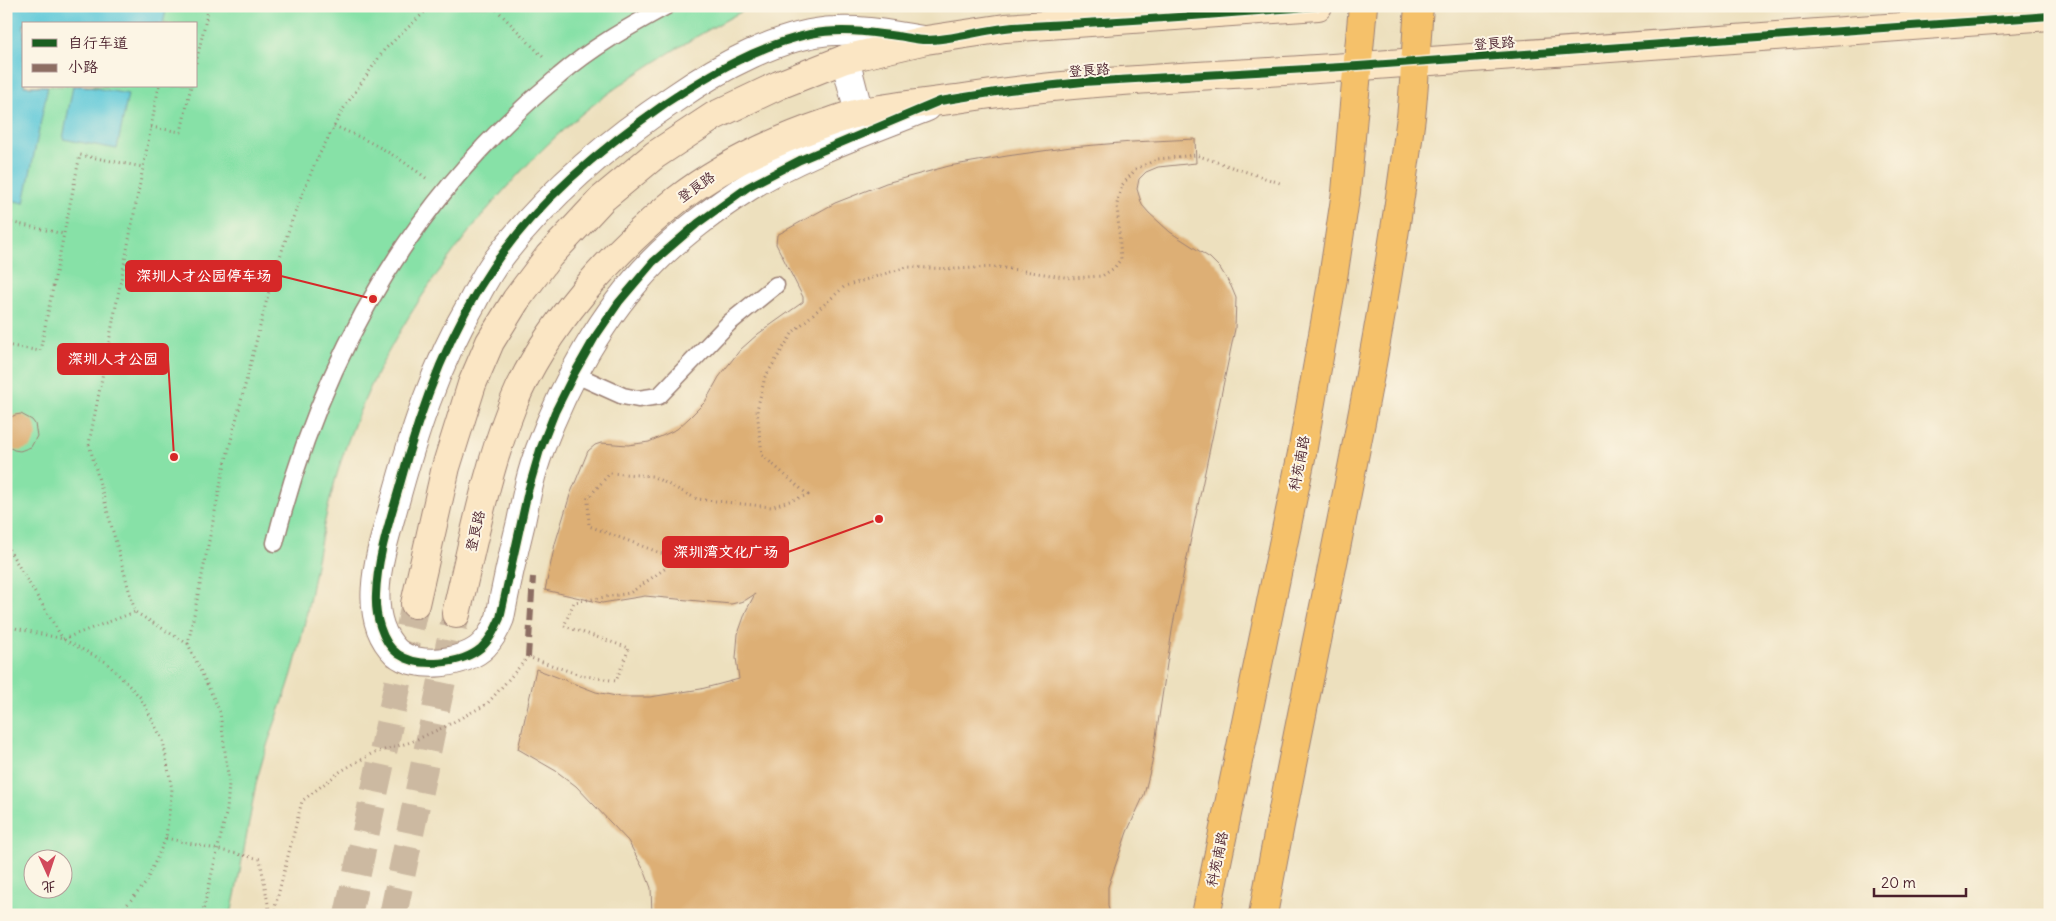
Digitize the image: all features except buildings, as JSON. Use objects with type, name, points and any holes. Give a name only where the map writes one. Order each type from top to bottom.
[{"type":"main road","points":[[415,604],[446,467],[472,384],[490,342],[516,300],[549,256],[602,199],[655,155],[714,116],[780,85],[845,59],[926,40],[1005,28],[1318,6]]},
{"type":"main road","name":"科苑南路","points":[[1206,915],[1302,453],[1333,278],[1346,192],[1363,6]]},
{"type":"main road","points":[[1264,915],[1352,472],[1387,283],[1411,115],[1419,6]]},
{"type":"main road","name":"登良路","points":[[456,614],[488,477],[501,438],[522,386],[556,326],[633,239],[679,198],[743,158],[788,136],[859,113],[1009,90],[1083,82],[1358,66],[2050,16]]},
{"type":"street","points":[[926,40],[859,31],[834,31],[810,34],[739,59],[701,80],[610,145],[565,184],[521,229],[491,268],[439,366],[406,462],[376,579],[375,604],[380,626],[386,640],[398,654],[417,661],[437,663],[454,661],[469,657],[483,647],[493,634],[500,618],[528,491],[540,450],[555,412],[595,337],[619,302],[653,262],[698,224],[748,187],[800,160],[940,101]]},
{"type":"street","points":[[845,59],[859,113]]},
{"type":"lane","points":[[275,543],[287,494],[336,367],[361,316],[394,259],[423,218],[459,172],[510,119],[560,75],[638,22],[667,6]]},
{"type":"lane","points":[[574,374],[623,396],[638,399],[659,396],[729,323],[776,285]]},
{"type":"path","points":[[198,54],[209,6]]},
{"type":"path","points":[[188,644],[223,472],[269,291],[292,220],[315,162],[342,111],[384,50],[430,6]]},
{"type":"path","points":[[493,6],[560,75]]},
{"type":"path","points":[[159,88],[89,444],[134,612],[188,644],[220,712],[229,783],[227,810],[202,915]]},
{"type":"path","points":[[151,127],[181,132],[191,88]]},
{"type":"path","points":[[334,126],[369,140],[400,158],[444,191]]},
{"type":"path","points":[[6,345],[40,351],[80,155],[143,167]]},
{"type":"path","points":[[271,915],[302,802],[341,771],[371,754],[411,742],[444,727],[487,704],[528,657],[580,675],[616,681],[630,648],[564,626],[574,602],[630,593],[666,568],[666,554],[590,526],[588,498],[610,473],[652,476],[698,499],[771,507],[808,495],[762,455],[757,410],[765,377],[793,332],[844,286],[907,266],[954,269],[998,267],[1072,278],[1102,276],[1114,268],[1121,259],[1117,204],[1122,186],[1136,169],[1158,159],[1196,155],[1284,184]]},
{"type":"path","points":[[6,239],[9,222],[64,234]]},
{"type":"path","points":[[6,545],[63,639]]},
{"type":"path","points":[[63,639],[134,612]]},
{"type":"path","points":[[6,629],[14,628],[63,639],[106,662],[141,698],[163,742],[172,790],[166,838],[145,884],[118,915]]},
{"type":"path","points":[[166,838],[260,859],[271,915]]},
{"type":"green space","points":[[6,6],[752,6],[693,39],[635,75],[598,101],[555,137],[516,177],[466,236],[419,301],[398,335],[362,406],[347,443],[335,481],[296,659],[257,781],[231,915],[6,915]]},
{"type":"water","points":[[6,6],[167,6],[163,22],[22,22],[22,88],[48,88],[24,203],[6,199]]},
{"type":"water","points":[[73,88],[95,88],[128,94],[117,149],[63,139]]},
{"type":"tunnel","points":[[348,915],[415,604]]},
{"type":"tunnel","points":[[393,915],[456,614]]},
{"type":"marked path","points":[[528,657],[533,577]]},
{"type":"cycle path","points":[[1318,6],[1015,27],[936,40],[919,40],[854,31],[821,32],[790,39],[753,53],[666,103],[618,138],[549,199],[509,244],[476,293],[461,320],[425,402],[384,541],[377,582],[376,602],[380,627],[387,642],[392,649],[407,659],[417,662],[440,663],[463,658],[481,648],[490,638],[500,618],[528,491],[540,450],[555,412],[595,337],[619,302],[653,262],[698,223],[748,187],[800,160],[940,101],[1009,90],[1083,82],[1358,66],[2050,16]]},
{"type":"place","name":"深圳人才公园停车场","points":[[373,299]]},
{"type":"place","name":"深圳人才公园","points":[[174,457]]},
{"type":"place","name":"深圳湾文化广场","points":[[879,519]]}]
